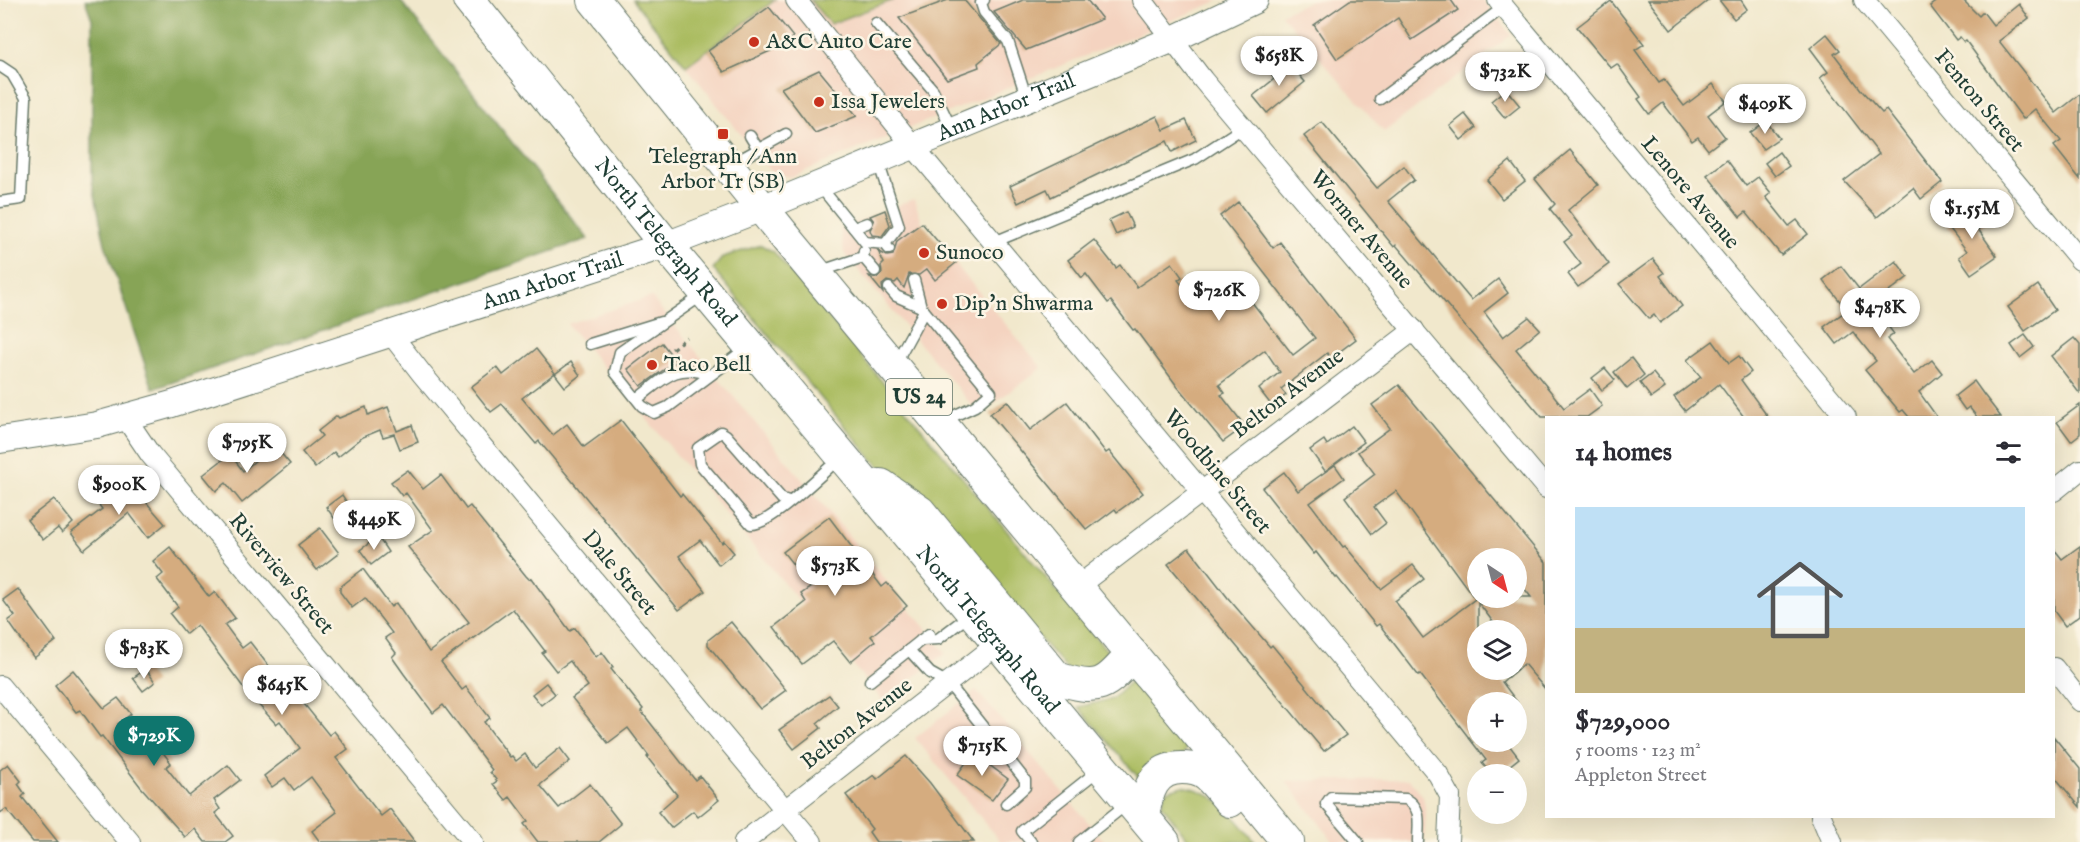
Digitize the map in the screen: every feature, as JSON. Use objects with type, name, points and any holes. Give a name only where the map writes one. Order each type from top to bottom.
[{"type":"main road","name":"North Telegraph Road","points":[[469,0],[706,293],[1164,842]]},
{"type":"main road","points":[[570,0],[601,38],[656,78]]},
{"type":"main road","name":"US 24","points":[[594,0],[815,273],[1288,842]]},
{"type":"main road","points":[[845,459],[920,512],[1058,678],[1083,687],[1097,686],[1115,674],[1132,654]]},
{"type":"main road","points":[[1137,809],[1158,777],[1172,768],[1191,768],[1208,776],[1266,842]]},
{"type":"street","name":"Woodbine Street","points":[[796,0],[913,146],[1438,774],[1450,796],[1448,842]]},
{"type":"street","name":"Wormer Avenue","points":[[1142,0],[1171,40],[1545,487]]},
{"type":"street","name":"Ann Arbor Trail","points":[[0,440],[59,432],[125,417],[391,334],[666,244],[819,185],[1171,40],[1255,0]]},
{"type":"street","name":"Fenton Street","points":[[1864,0],[2080,260]]},
{"type":"street","name":"Lenore Avenue","points":[[1501,4],[1845,416]]},
{"type":"street","name":"Belton Avenue","points":[[1077,586],[1200,490],[1414,330]]},
{"type":"street","name":"Dale Street","points":[[391,334],[812,842]]},
{"type":"street","name":"Riverview Street","points":[[125,417],[150,454],[473,842]]},
{"type":"street","points":[[2055,490],[2080,470]]},
{"type":"street","name":"Belton Avenue","points":[[744,842],[999,643]]},
{"type":"street","points":[[2055,669],[2080,701]]},
{"type":"street","points":[[0,686],[130,842]]},
{"type":"street","points":[[1822,818],[1832,842]]},
{"type":"lane","points":[[984,0],[981,3],[984,12],[1008,41],[1028,99]]},
{"type":"lane","points":[[1380,99],[1501,4]]},
{"type":"lane","points":[[876,23],[933,90],[952,130]]},
{"type":"lane","points":[[0,66],[12,74],[26,98],[21,200],[0,202]]},
{"type":"lane","points":[[994,242],[1194,159],[1244,128]]},
{"type":"lane","points":[[727,166],[786,134]]},
{"type":"lane","points":[[750,136],[758,149]]},
{"type":"lane","points":[[819,185],[865,242],[887,246],[899,226],[891,214],[878,161]]},
{"type":"lane","points":[[854,228],[867,223]]},
{"type":"lane","points":[[865,242],[863,257],[875,271]]},
{"type":"lane","points":[[815,273],[863,257]]},
{"type":"lane","points":[[894,366],[922,309],[914,280]]},
{"type":"lane","points":[[889,288],[896,296],[922,309],[991,392],[975,406],[941,423]]},
{"type":"lane","points":[[706,293],[637,343],[620,352],[615,372],[642,406],[654,413],[668,407],[750,345]]},
{"type":"lane","points":[[590,344],[667,320]]},
{"type":"lane","points":[[637,399],[678,369],[693,369],[710,375]]},
{"type":"lane","points":[[789,501],[782,499],[721,432],[698,448],[700,464],[751,524],[765,521],[845,459]]},
{"type":"lane","points":[[870,681],[925,637],[939,639],[973,612]]},
{"type":"lane","points":[[909,650],[930,673],[948,683],[1025,780],[1025,787],[1006,804]]},
{"type":"lane","points":[[1031,842],[1022,831],[1102,767]]},
{"type":"lane","points":[[1358,842],[1326,804],[1331,797],[1406,799],[1415,804],[1418,810],[1418,842]]},
{"type":"lane","points":[[1079,842],[1137,809]]},
{"type":"path","points":[[672,349],[687,337]]},
{"type":"shaded area","points":[[775,0],[810,0],[830,24],[894,0],[1221,0],[790,177],[771,172],[686,66]]},
{"type":"shaded area","points":[[1311,0],[1483,0],[1511,35],[1384,132],[1281,14]]},
{"type":"shaded area","points":[[914,199],[923,225],[1042,368],[979,414],[844,253],[840,229]]},
{"type":"shaded area","points":[[651,297],[946,653],[883,701],[567,324]]},
{"type":"shaded area","points":[[976,690],[1105,842],[1001,842],[915,738]]},
{"type":"shaded area","points":[[1409,779],[1423,796],[1426,813],[1424,842],[1334,842],[1286,781]]},
{"type":"green space","points":[[85,0],[400,0],[588,239],[153,389],[105,244],[92,181],[92,19]]},
{"type":"green space","points":[[633,0],[775,0],[686,66]]},
{"type":"green space","points":[[810,0],[894,0],[830,24]]},
{"type":"green space","points":[[761,245],[774,252],[1109,653],[1105,654],[1101,667],[1070,673],[918,500],[872,459],[713,269],[723,257]]},
{"type":"green space","points":[[1132,680],[1187,747],[1184,754],[1139,778],[1078,707],[1112,699]]},
{"type":"green space","points":[[1183,786],[1206,793],[1224,806],[1255,842],[1190,842],[1162,805],[1165,791]]},
{"type":"building","points":[[948,0],[964,0],[1001,44],[978,63],[979,67],[947,79],[899,18]]},
{"type":"building","points":[[1023,0],[1087,0],[1102,19],[1026,50],[994,12]]},
{"type":"building","points":[[1350,0],[1451,0],[1458,10],[1412,40],[1398,18],[1337,59],[1314,25]]},
{"type":"building","points":[[1648,0],[1709,0],[1671,30]]},
{"type":"building","points":[[1719,0],[1741,0],[1747,9],[1734,19]]},
{"type":"building","points":[[1938,0],[1963,0],[1979,16],[1983,12],[1993,25],[2019,4],[2029,18],[1999,41],[2056,113],[2080,94],[2080,179],[2054,146],[2061,141],[2035,109],[2023,119],[1966,41],[1964,42],[1960,37],[1956,40],[1930,6]]},
{"type":"building","points":[[1611,1],[1644,44],[1635,50],[1659,83],[1664,80],[1684,106],[1713,84],[1726,101],[1708,115],[1725,137],[1708,150],[1698,137],[1692,141],[1663,103],[1649,114],[1638,99],[1641,97],[1617,64],[1611,68],[1577,27]]},
{"type":"building","name":"A&C Auto Care","points":[[769,7],[793,37],[779,47],[724,72],[708,51]]},
{"type":"building","points":[[1827,34],[1840,50],[1834,54],[1862,91],[1882,113],[1886,110],[1942,182],[1921,199],[1913,188],[1877,217],[1844,181],[1879,154],[1820,78],[1828,72],[1810,48]]},
{"type":"building","points":[[1288,61],[1305,82],[1267,113],[1253,96],[1274,79],[1271,74]]},
{"type":"building","name":"Issa Jewelers","points":[[819,70],[857,116],[815,133],[781,88]]},
{"type":"building","points":[[1506,89],[1520,106],[1505,118],[1491,101]]},
{"type":"building","points":[[1465,114],[1476,128],[1461,140],[1450,126]]},
{"type":"building","points":[[1157,116],[1164,130],[1186,120],[1196,140],[1172,152],[1167,141],[1051,197],[1047,189],[1018,203],[1010,186]]},
{"type":"building","points":[[1766,121],[1779,138],[1763,149],[1750,133]]},
{"type":"building","points":[[1322,122],[1377,188],[1404,166],[1414,180],[1388,201],[1471,300],[1498,279],[1508,293],[1484,312],[1503,337],[1529,317],[1540,329],[1516,349],[1564,408],[1590,389],[1602,406],[1588,416],[1542,417],[1396,245],[1394,247],[1304,136]]},
{"type":"building","points":[[1570,150],[1598,185],[1568,210],[1609,264],[1578,287],[1568,274],[1581,264],[1564,242],[1572,236],[1550,209],[1555,204],[1535,179]]},
{"type":"building","points":[[1779,152],[1789,166],[1775,176],[1765,163]]},
{"type":"building","points":[[1727,160],[1746,186],[1758,177],[1771,193],[1766,197],[1789,226],[1797,220],[1808,234],[1781,255],[1746,212],[1740,217],[1707,175]]},
{"type":"building","points":[[1510,161],[1525,181],[1502,199],[1487,180]]},
{"type":"building","points":[[1238,202],[1273,248],[1280,242],[1356,339],[1331,358],[1327,353],[1281,389],[1286,395],[1272,406],[1259,389],[1280,372],[1265,350],[1219,385],[1225,393],[1221,395],[1245,426],[1223,442],[1177,386],[1135,329],[1133,330],[1111,301],[1108,303],[1086,274],[1082,278],[1068,260],[1094,240],[1116,268],[1120,265],[1137,287],[1172,263],[1182,277],[1178,280],[1195,301],[1230,274],[1293,355],[1315,338],[1220,216]]},
{"type":"building","points":[[1973,205],[1986,222],[1978,229],[1997,256],[1971,274],[1959,257],[1967,251],[1947,225]]},
{"type":"building","points":[[885,210],[890,225],[882,236],[872,235],[870,230],[874,221],[870,216]]},
{"type":"building","points":[[1126,212],[1133,227],[1116,235],[1109,220]]},
{"type":"building","points":[[922,223],[956,263],[935,280],[927,269],[919,275],[909,274],[904,288],[898,280],[895,283],[887,281],[882,285],[883,293],[869,276],[877,278],[882,273],[881,266],[884,263],[878,251],[887,256],[893,255],[897,241]]},
{"type":"building","points":[[1653,259],[1664,273],[1660,276],[1682,306],[1660,323],[1654,315],[1649,319],[1619,284]]},
{"type":"building","points":[[1896,261],[1908,277],[1872,305],[1894,334],[1887,339],[1914,374],[1932,360],[1942,373],[1919,392],[1936,416],[1908,416],[1903,410],[1900,412],[1865,370],[1876,361],[1853,332],[1837,344],[1824,327],[1847,310],[1823,280],[1841,266],[1859,289]]},
{"type":"building","points":[[2038,285],[2055,310],[2025,331],[2008,307]]},
{"type":"building","points":[[2025,335],[2034,347],[2020,358],[2011,345]]},
{"type":"building","points":[[2074,338],[2080,345],[2080,394],[2051,356]]},
{"type":"building","points":[[1713,341],[1729,363],[1739,356],[1751,372],[1741,380],[1767,416],[1743,416],[1719,384],[1685,411],[1674,397],[1701,377],[1687,360]]},
{"type":"building","name":"Taco Bell","points":[[662,343],[676,361],[641,386],[628,369]]},
{"type":"building","points":[[536,349],[555,373],[522,398],[553,435],[567,424],[584,447],[621,420],[680,496],[682,494],[722,543],[724,541],[734,553],[719,565],[700,540],[679,556],[705,591],[679,610],[539,441],[536,444],[502,404],[491,412],[471,387],[497,367],[503,375]]},
{"type":"building","points":[[1631,358],[1644,375],[1627,389],[1614,372]]},
{"type":"building","points":[[571,362],[580,375],[565,387],[555,374]]},
{"type":"building","points":[[1605,368],[1615,380],[1602,390],[1592,378]]},
{"type":"building","points":[[1653,373],[1665,388],[1651,398],[1640,383]]},
{"type":"building","points":[[1974,381],[2000,416],[1976,416],[1969,407],[1965,410],[1955,396]]},
{"type":"building","points":[[1399,385],[1545,561],[1545,689],[1527,668],[1527,620],[1492,620],[1482,608],[1527,608],[1527,597],[1531,597],[1527,592],[1527,548],[1467,548],[1467,588],[1396,491],[1374,507],[1386,523],[1372,534],[1345,497],[1375,474],[1358,452],[1390,428],[1372,405]]},
{"type":"building","points":[[1007,401],[1030,430],[1067,402],[1106,453],[1109,451],[1143,493],[1117,512],[1115,509],[1087,530],[990,414]]},
{"type":"building","points":[[2080,405],[2080,434],[2071,441],[2057,422]]},
{"type":"building","points":[[366,407],[368,415],[388,407],[397,431],[412,425],[418,442],[400,449],[394,434],[383,437],[380,430],[363,437],[338,457],[334,452],[315,468],[302,452],[322,436],[318,431],[337,416],[339,418]]},
{"type":"building","points":[[1352,426],[1364,442],[1325,471],[1310,450],[1324,440],[1327,445]]},
{"type":"building","points":[[274,445],[290,464],[242,503],[226,483],[216,491],[203,475],[230,454],[243,471]]},
{"type":"building","points":[[1335,465],[1344,478],[1310,503],[1343,547],[1345,546],[1381,589],[1413,565],[1424,579],[1395,601],[1423,638],[1467,605],[1467,608],[1478,608],[1478,620],[1467,620],[1467,680],[1504,680],[1502,682],[1510,692],[1467,692],[1467,735],[1379,624],[1376,626],[1316,552],[1314,554],[1262,488],[1284,472],[1298,491]]},
{"type":"building","points":[[408,470],[423,489],[441,475],[466,509],[470,506],[526,576],[531,578],[570,631],[575,628],[596,657],[602,652],[613,667],[611,669],[643,709],[641,711],[695,780],[700,776],[719,800],[698,817],[693,811],[671,828],[658,812],[677,795],[647,757],[649,756],[628,728],[608,743],[572,698],[588,686],[570,661],[556,671],[542,653],[545,651],[513,609],[441,662],[462,690],[466,687],[490,718],[484,722],[510,757],[512,756],[516,761],[525,754],[535,768],[560,748],[570,761],[540,785],[559,808],[590,784],[621,824],[599,842],[538,842],[524,824],[528,821],[510,797],[506,800],[493,784],[497,781],[490,772],[492,770],[443,705],[433,713],[404,674],[392,657],[396,653],[385,638],[392,633],[365,598],[352,608],[340,592],[340,587],[363,569],[391,607],[396,603],[429,652],[469,622],[408,547],[433,530],[406,493],[402,496],[391,482]]},
{"type":"building","points":[[128,481],[165,524],[148,538],[129,513],[84,550],[71,533],[102,509],[99,505]]},
{"type":"building","points":[[342,495],[352,510],[337,522],[326,507]]},
{"type":"building","points":[[54,499],[73,523],[62,533],[58,528],[43,540],[27,520]]},
{"type":"building","points":[[829,517],[882,587],[887,583],[907,606],[871,636],[875,641],[850,662],[833,641],[802,664],[774,627],[806,602],[801,594],[811,587],[783,552]]},
{"type":"building","points":[[320,528],[339,553],[317,570],[298,545]]},
{"type":"building","points":[[378,537],[388,552],[371,565],[360,550]]},
{"type":"building","points":[[2080,546],[2080,615],[2065,626],[2055,612],[2055,550],[2062,559]]},
{"type":"building","points":[[170,547],[209,597],[215,592],[235,618],[225,625],[242,648],[250,642],[285,687],[288,684],[329,735],[334,731],[348,749],[336,758],[381,816],[390,809],[415,842],[320,842],[312,831],[337,812],[311,777],[294,790],[285,778],[272,787],[264,776],[300,748],[280,721],[276,724],[246,691],[197,625],[186,634],[170,614],[178,607],[157,579],[163,574],[153,561]]},
{"type":"building","points":[[1189,548],[1228,598],[1270,647],[1272,645],[1346,735],[1324,751],[1168,564]]},
{"type":"building","points":[[18,589],[56,641],[34,658],[8,621],[15,616],[3,600]]},
{"type":"building","points":[[731,622],[786,690],[760,709],[708,645],[708,640]]},
{"type":"building","points":[[146,669],[155,682],[143,691],[133,678]]},
{"type":"building","points":[[73,670],[104,708],[118,698],[131,714],[118,724],[136,748],[143,743],[154,757],[162,751],[171,763],[166,767],[189,796],[228,765],[240,780],[214,800],[220,809],[215,813],[233,836],[225,842],[205,842],[195,829],[185,837],[140,786],[80,710],[76,712],[55,685]]},
{"type":"building","points":[[546,683],[555,694],[541,705],[532,694]]},
{"type":"building","points":[[829,695],[838,706],[817,723],[821,728],[794,749],[779,730]]},
{"type":"building","points":[[2055,738],[2080,769],[2080,807],[2055,777]]},
{"type":"building","points":[[1480,752],[1514,752],[1519,758],[1512,764],[1483,764],[1486,760]]},
{"type":"building","points":[[973,753],[1008,779],[992,800],[957,775]]},
{"type":"building","points":[[906,756],[930,783],[974,842],[876,842],[869,832],[872,829],[846,795],[874,775],[877,779]]},
{"type":"building","points":[[8,764],[21,781],[18,784],[25,794],[22,797],[58,842],[33,842],[6,809],[0,813],[0,770]]},
{"type":"place","name":"A&C Auto Care","points":[[754,42]]},
{"type":"place","name":"Issa Jewelers","points":[[819,102]]},
{"type":"place","name":"Telegraph / Ann Arbor Tr (SB)","points":[[723,134]]},
{"type":"place","name":"Sunoco","points":[[924,253]]},
{"type":"place","name":"Dip'n Shwarma","points":[[942,304]]},
{"type":"place","name":"Taco Bell","points":[[652,365]]}]
